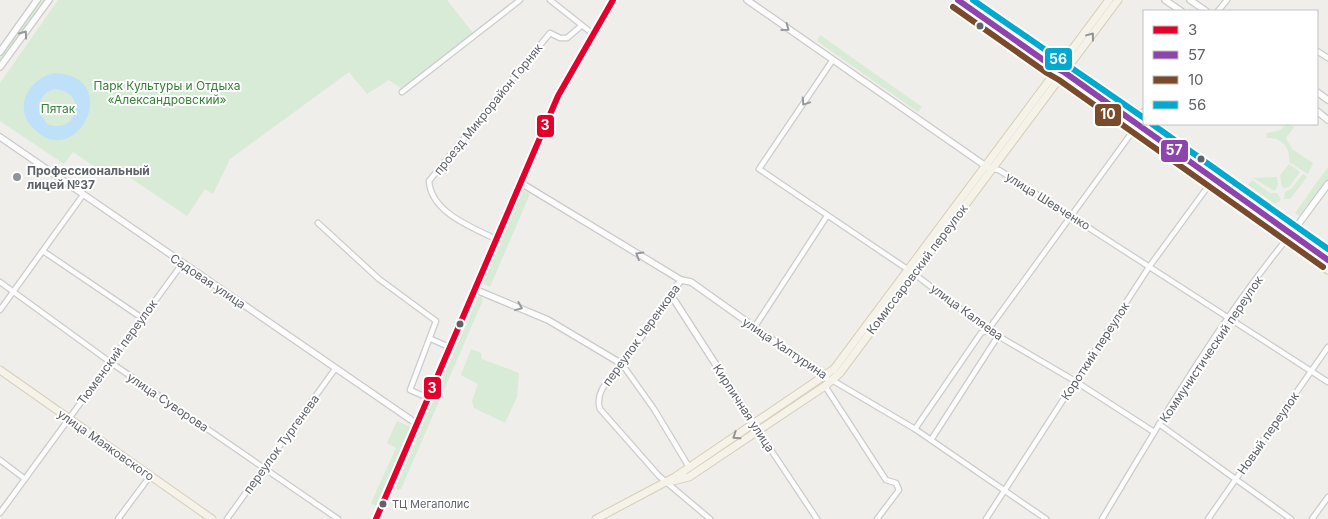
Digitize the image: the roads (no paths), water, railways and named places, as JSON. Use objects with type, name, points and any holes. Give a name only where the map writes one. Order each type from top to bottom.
[{"type":"main road","points":[[376,519],[558,96],[612,0]]},
{"type":"main road","points":[[958,0],[1058,71],[1136,123],[1328,260]]},
{"type":"main road","name":"Комиссаровский переулок","points":[[666,482],[689,477],[834,369],[989,168],[1108,0]]},
{"type":"main road","name":"Комиссаровский переулок","points":[[1058,71],[1118,0]]},
{"type":"main road","points":[[1058,71],[1133,131],[1328,270]]},
{"type":"main road","name":"Комиссаровский переулок","points":[[596,519],[666,482],[825,386],[840,373],[910,271]]},
{"type":"main road","name":"улица Маяковского","points":[[0,370],[212,519]]},
{"type":"street","points":[[0,52],[37,0]]},
{"type":"street","points":[[0,67],[48,0]]},
{"type":"street","points":[[402,92],[520,0]]},
{"type":"street","points":[[550,0],[593,34]]},
{"type":"street","name":"улица Шевченко","points":[[747,0],[832,61],[989,168],[999,170],[1073,216],[1328,382]]},
{"type":"street","points":[[1165,0],[1180,10]]},
{"type":"street","points":[[1190,0],[1205,10]]},
{"type":"street","points":[[1219,10],[1227,0]]},
{"type":"street","name":"проезд Микрорайон Горняк","points":[[496,239],[444,209],[432,197],[429,181],[550,33],[560,38],[567,38],[581,26]]},
{"type":"street","name":"улица Каляева","points":[[832,61],[759,169],[910,271],[988,330],[1076,381],[1154,432]]},
{"type":"street","points":[[1136,123],[1143,112]]},
{"type":"street","points":[[1318,112],[1328,120]]},
{"type":"street","points":[[915,430],[981,333],[988,330],[1073,216],[1133,131]]},
{"type":"street","name":"Садовая улица","points":[[0,137],[417,424]]},
{"type":"street","name":"улица Халтурина","points":[[521,183],[681,280],[690,282],[824,377],[931,440],[1046,519]]},
{"type":"street","name":"Коммунистический переулок","points":[[1102,519],[1159,424],[1229,318],[1328,184]]},
{"type":"street","name":"Короткий переулок","points":[[986,519],[1150,267],[1209,185]]},
{"type":"street","points":[[0,310],[84,195]]},
{"type":"street","points":[[754,328],[827,216]]},
{"type":"street","points":[[318,223],[380,279],[436,321],[431,339],[410,390],[428,398]]},
{"type":"street","points":[[43,251],[142,318]]},
{"type":"street","name":"Тюменский переулок","points":[[0,513],[182,264]]},
{"type":"street","name":"переулок Черенкова","points":[[681,280],[622,364],[600,390],[598,397],[600,409],[666,482],[710,519]]},
{"type":"street","name":"улица Суворова","points":[[0,282],[110,362],[338,519]]},
{"type":"street","points":[[474,289],[548,320],[622,364],[654,409],[689,467]]},
{"type":"street","name":"Кирпичная улица","points":[[671,295],[817,519]]},
{"type":"street","points":[[931,440],[998,336]]},
{"type":"street","points":[[431,339],[449,346]]},
{"type":"street","name":"Новый переулок","points":[[1208,519],[1328,347]]},
{"type":"street","name":"переулок Тургенева","points":[[227,519],[335,369]]},
{"type":"street","name":"улица Халтурина","points":[[825,386],[886,480],[896,483],[900,490],[877,519]]},
{"type":"street","points":[[1159,424],[1291,519]]},
{"type":"street","points":[[0,460],[25,479]]},
{"type":"street","points":[[118,519],[150,476]]},
{"type":"street","points":[[1312,519],[1328,497]]},
{"type":"water","points":[[54,73],[76,78],[87,89],[90,104],[87,119],[78,132],[65,139],[49,139],[33,128],[27,120],[24,111],[24,103],[31,87],[45,76]],"holes":[[[54,89],[65,92],[72,97],[75,104],[75,112],[72,119],[66,124],[58,126],[47,124],[39,111],[39,103],[42,97]]]},
{"type":"place","name":"Профессиональный лицей №37","points":[[17,177]]},
{"type":"place","name":"ТЦ Мегаполис","points":[[383,504]]},
{"type":"park label","name":"Парк Культуры и Отдыха «Александровский»","points":[[167,92]]},
{"type":"park label","name":"Пятак","points":[[58,108]]}]
